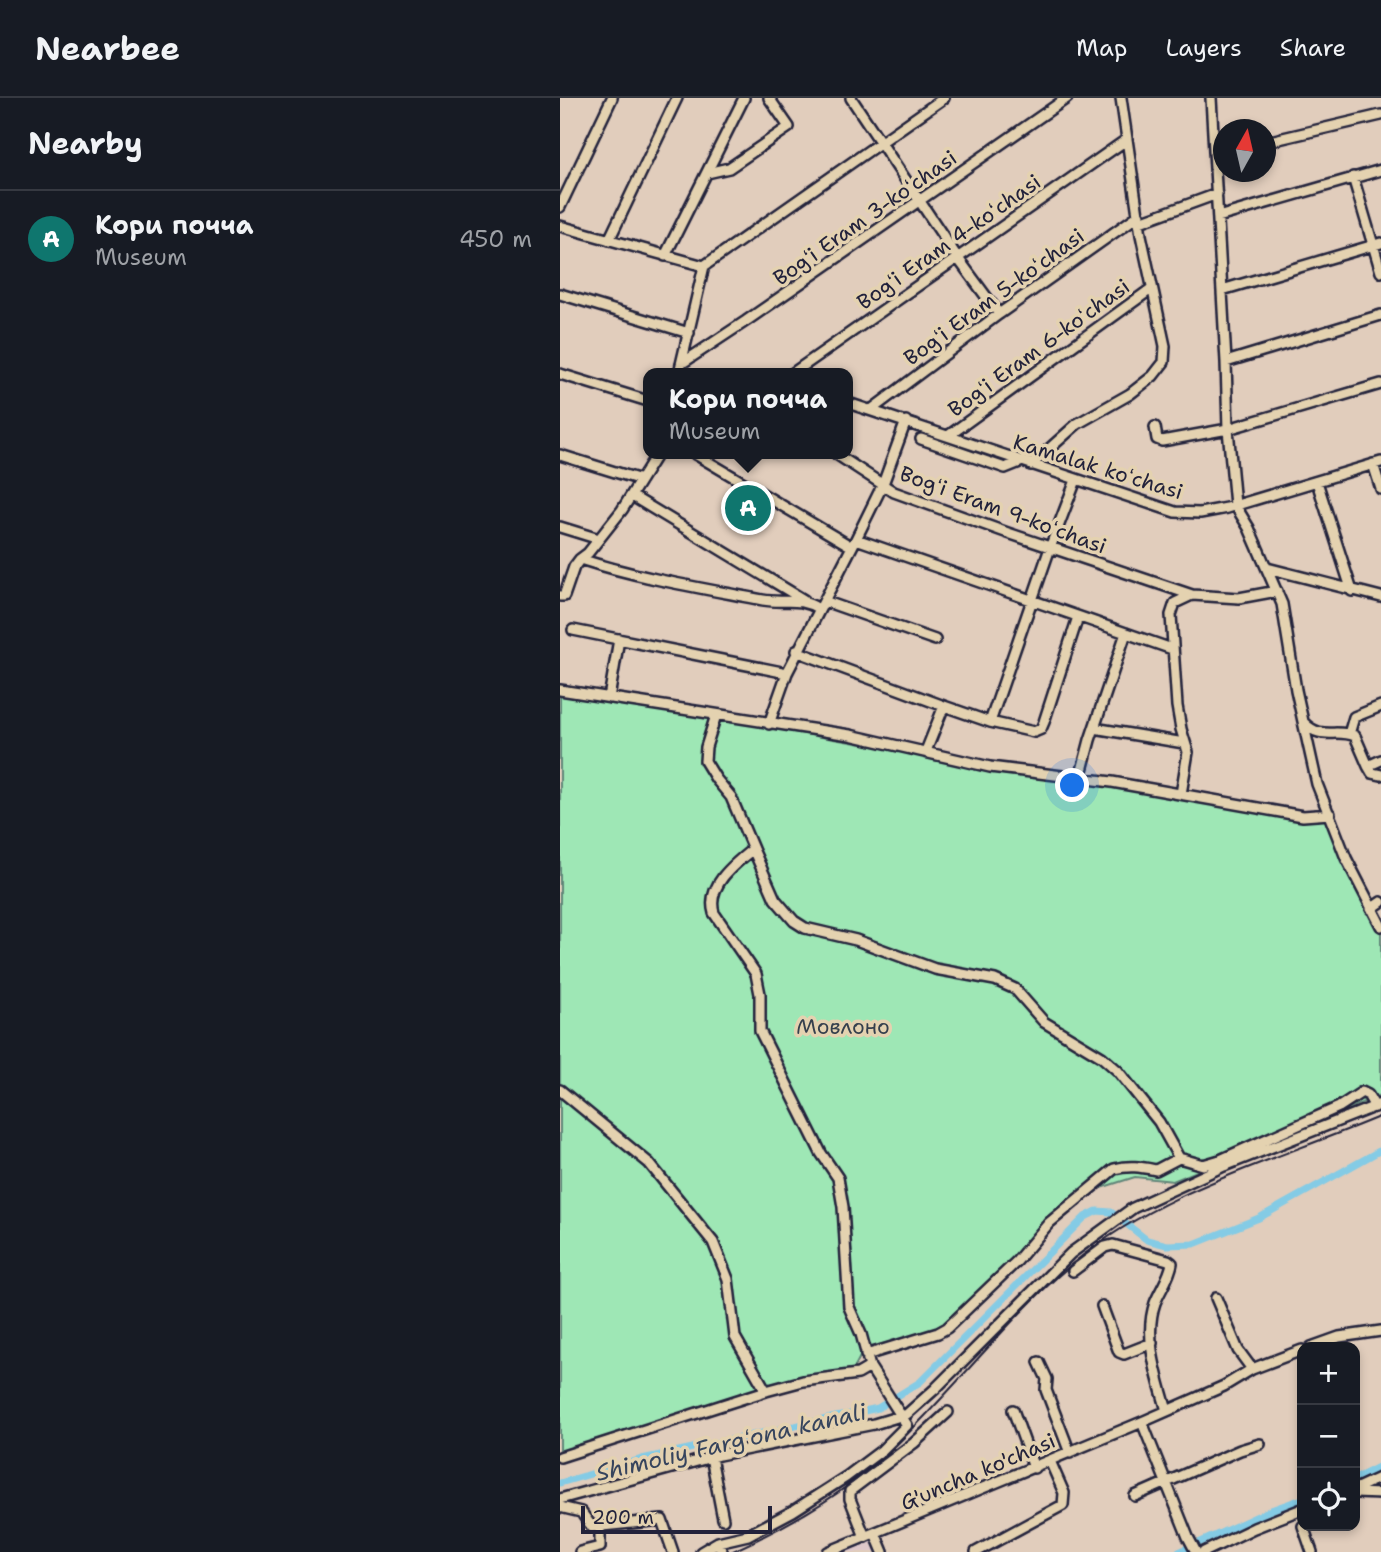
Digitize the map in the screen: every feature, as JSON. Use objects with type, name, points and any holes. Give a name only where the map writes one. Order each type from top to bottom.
[{"type":"street","points":[[560,207],[611,98]]},
{"type":"street","points":[[609,240],[677,98]]},
{"type":"street","points":[[665,256],[744,98]]},
{"type":"street","points":[[707,173],[729,167],[789,127],[769,98]]},
{"type":"street","points":[[851,98],[957,257],[999,314]]},
{"type":"street","points":[[680,368],[704,265],[944,98]]},
{"type":"street","name":"Bogʻi Eram 3-koʻchasi","points":[[680,368],[1067,98]]},
{"type":"street","points":[[1031,465],[1077,424],[1130,394],[1164,362],[1165,346],[1151,289],[1121,98]]},
{"type":"street","points":[[1211,98],[1214,119]]},
{"type":"street","points":[[1276,139],[1381,115]]},
{"type":"street","name":"Bogʻi Eram 4-koʻchasi","points":[[800,368],[1126,140]]},
{"type":"street","points":[[1217,218],[1381,170]]},
{"type":"street","points":[[1353,177],[1377,244],[1381,272]]},
{"type":"street","points":[[1218,182],[1217,218],[1228,429],[1235,505],[1282,604],[1317,784],[1346,858],[1381,926]]},
{"type":"street","name":"Bogʻi Eram 5-koʻchasi","points":[[871,410],[999,314],[1139,219],[1217,194]]},
{"type":"street","points":[[560,226],[704,265]]},
{"type":"street","points":[[1222,290],[1377,244]]},
{"type":"street","name":"Bogʻi Eram 6-koʻchasi","points":[[948,436],[1151,289]]},
{"type":"street","points":[[560,294],[689,332]]},
{"type":"street","points":[[1226,362],[1381,315]]},
{"type":"street","points":[[560,374],[643,399]]},
{"type":"street","points":[[1155,427],[1157,439],[1162,440],[1228,429],[1381,384]]},
{"type":"street","name":"Kamalak koʻchasi","points":[[853,405],[1175,512],[1200,513],[1235,505],[1377,463]]},
{"type":"street","points":[[844,459],[883,484],[906,421]]},
{"type":"street","points":[[921,439],[1005,468],[1020,462]]},
{"type":"street","points":[[560,455],[641,480]]},
{"type":"street","points":[[564,593],[574,567],[632,496],[654,459]]},
{"type":"street","points":[[704,459],[854,543],[1172,649]]},
{"type":"street","points":[[1377,463],[1381,489]]},
{"type":"street","points":[[990,722],[1076,480]]},
{"type":"street","points":[[1317,482],[1352,591]]},
{"type":"street","name":"Bogʻi Eram 9-koʻchasi","points":[[769,724],[796,651],[883,484],[894,492],[1192,595],[1239,598],[1277,591]]},
{"type":"street","points":[[632,496],[806,601]]},
{"type":"street","points":[[560,527],[599,539]]},
{"type":"street","points":[[580,559],[652,579],[744,597],[779,602],[806,601],[935,640]]},
{"type":"street","points":[[1267,568],[1381,597]]},
{"type":"street","points":[[1181,794],[1188,758],[1177,706],[1172,608],[1179,599],[1192,595]]},
{"type":"street","points":[[796,651],[990,722],[1030,732],[1041,729],[1078,617]]},
{"type":"street","points":[[573,630],[786,673]]},
{"type":"street","points":[[1080,778],[1126,633]]},
{"type":"street","points":[[609,698],[619,639]]},
{"type":"street","points":[[560,690],[850,735],[990,766],[1181,794],[1303,816],[1330,814]]},
{"type":"street","points":[[926,751],[944,706]]},
{"type":"street","points":[[1349,734],[1354,717],[1381,706]]},
{"type":"street","points":[[560,1499],[711,1457],[861,1427],[916,1407],[1071,1252],[1133,1208],[1224,1166],[1378,1106],[1368,1095],[1362,1093],[1339,1107],[1208,1164],[1198,1165],[1179,1158],[1159,1122],[1118,1071],[1044,1022],[1014,989],[995,981],[935,970],[856,940],[805,928],[794,921],[775,900],[731,797],[705,761],[706,747],[716,716]]},
{"type":"street","points":[[1303,721],[1319,734],[1349,734],[1357,739],[1372,773],[1381,775]]},
{"type":"street","points":[[1094,728],[1184,743]]},
{"type":"street","points":[[1368,766],[1381,760]]},
{"type":"street","points":[[701,1552],[748,1535],[846,1477],[882,1450],[907,1425],[870,1367],[861,1334],[849,1307],[843,1207],[838,1178],[821,1153],[760,1031],[760,994],[756,974],[714,913],[712,905],[715,890],[725,875],[752,849]]},
{"type":"street","points":[[1371,909],[1381,902]]},
{"type":"street","points":[[560,1090],[649,1163],[713,1242],[728,1279],[735,1337],[766,1391]]},
{"type":"street","points":[[866,1355],[942,1332],[1017,1261],[1049,1223],[1114,1169],[1139,1166],[1156,1170],[1179,1158]]},
{"type":"street","points":[[1073,1271],[1105,1247],[1113,1245],[1170,1261],[1172,1266],[1155,1304],[1151,1322],[1152,1343],[1167,1411]]},
{"type":"street","points":[[1216,1298],[1238,1350],[1252,1369]]},
{"type":"street","points":[[1102,1306],[1119,1352],[1124,1354],[1152,1343]]},
{"type":"street","points":[[1324,1342],[1381,1331]]},
{"type":"street","name":"G'uncha ko'chasi","points":[[828,1552],[1051,1461],[1224,1386],[1252,1369],[1297,1352]]},
{"type":"street","points":[[1039,1362],[1047,1379],[1046,1390],[1070,1452]]},
{"type":"street","points":[[560,1457],[766,1391],[803,1381],[858,1374],[870,1367]]},
{"type":"street","points":[[1013,1410],[1034,1468]]},
{"type":"street","points":[[883,1552],[850,1499],[850,1491],[914,1443],[948,1412]]},
{"type":"street","points":[[1142,1422],[1196,1552]]},
{"type":"street","points":[[1135,1496],[1240,1450],[1261,1444]]},
{"type":"street","points":[[711,1457],[723,1519]]},
{"type":"street","points":[[976,1552],[1063,1505],[1064,1493],[1051,1461]]},
{"type":"street","points":[[1360,1488],[1381,1477]]},
{"type":"street","points":[[1360,1492],[1381,1494]]},
{"type":"street","points":[[560,1507],[581,1512],[589,1525],[600,1527],[662,1520],[673,1552]]},
{"type":"street","points":[[1204,1552],[1297,1511]]},
{"type":"street","points":[[580,1552],[602,1545],[600,1527]]},
{"type":"street","points":[[1305,1531],[1312,1552]]},
{"type":"shaded area","points":[[876,1537],[881,1552],[840,1552]]},
{"type":"green space","name":"Мовлоно","points":[[560,695],[712,718],[1035,774],[1328,818],[1381,919],[1381,1095],[1173,1181],[1135,1177],[1088,1192],[1055,1212],[960,1323],[864,1349],[852,1372],[813,1375],[770,1385],[560,1453]]},
{"type":"waterway","name":"Shimoliy Fargʻona kanali","points":[[560,1483],[642,1459],[878,1408],[920,1382],[1085,1217],[1097,1211],[1111,1212],[1147,1240],[1167,1245],[1194,1244],[1259,1218],[1381,1150]]},
{"type":"waterway","points":[[1360,1476],[1381,1466]]},
{"type":"waterway","points":[[1179,1552],[1297,1501]]},
{"type":"railway","points":[[731,1552],[815,1508],[873,1466],[937,1404],[1025,1308],[1072,1264],[1107,1238],[1181,1196],[1381,1116]]},
{"type":"place","name":"Кори почча","points":[[748,508]]}]
